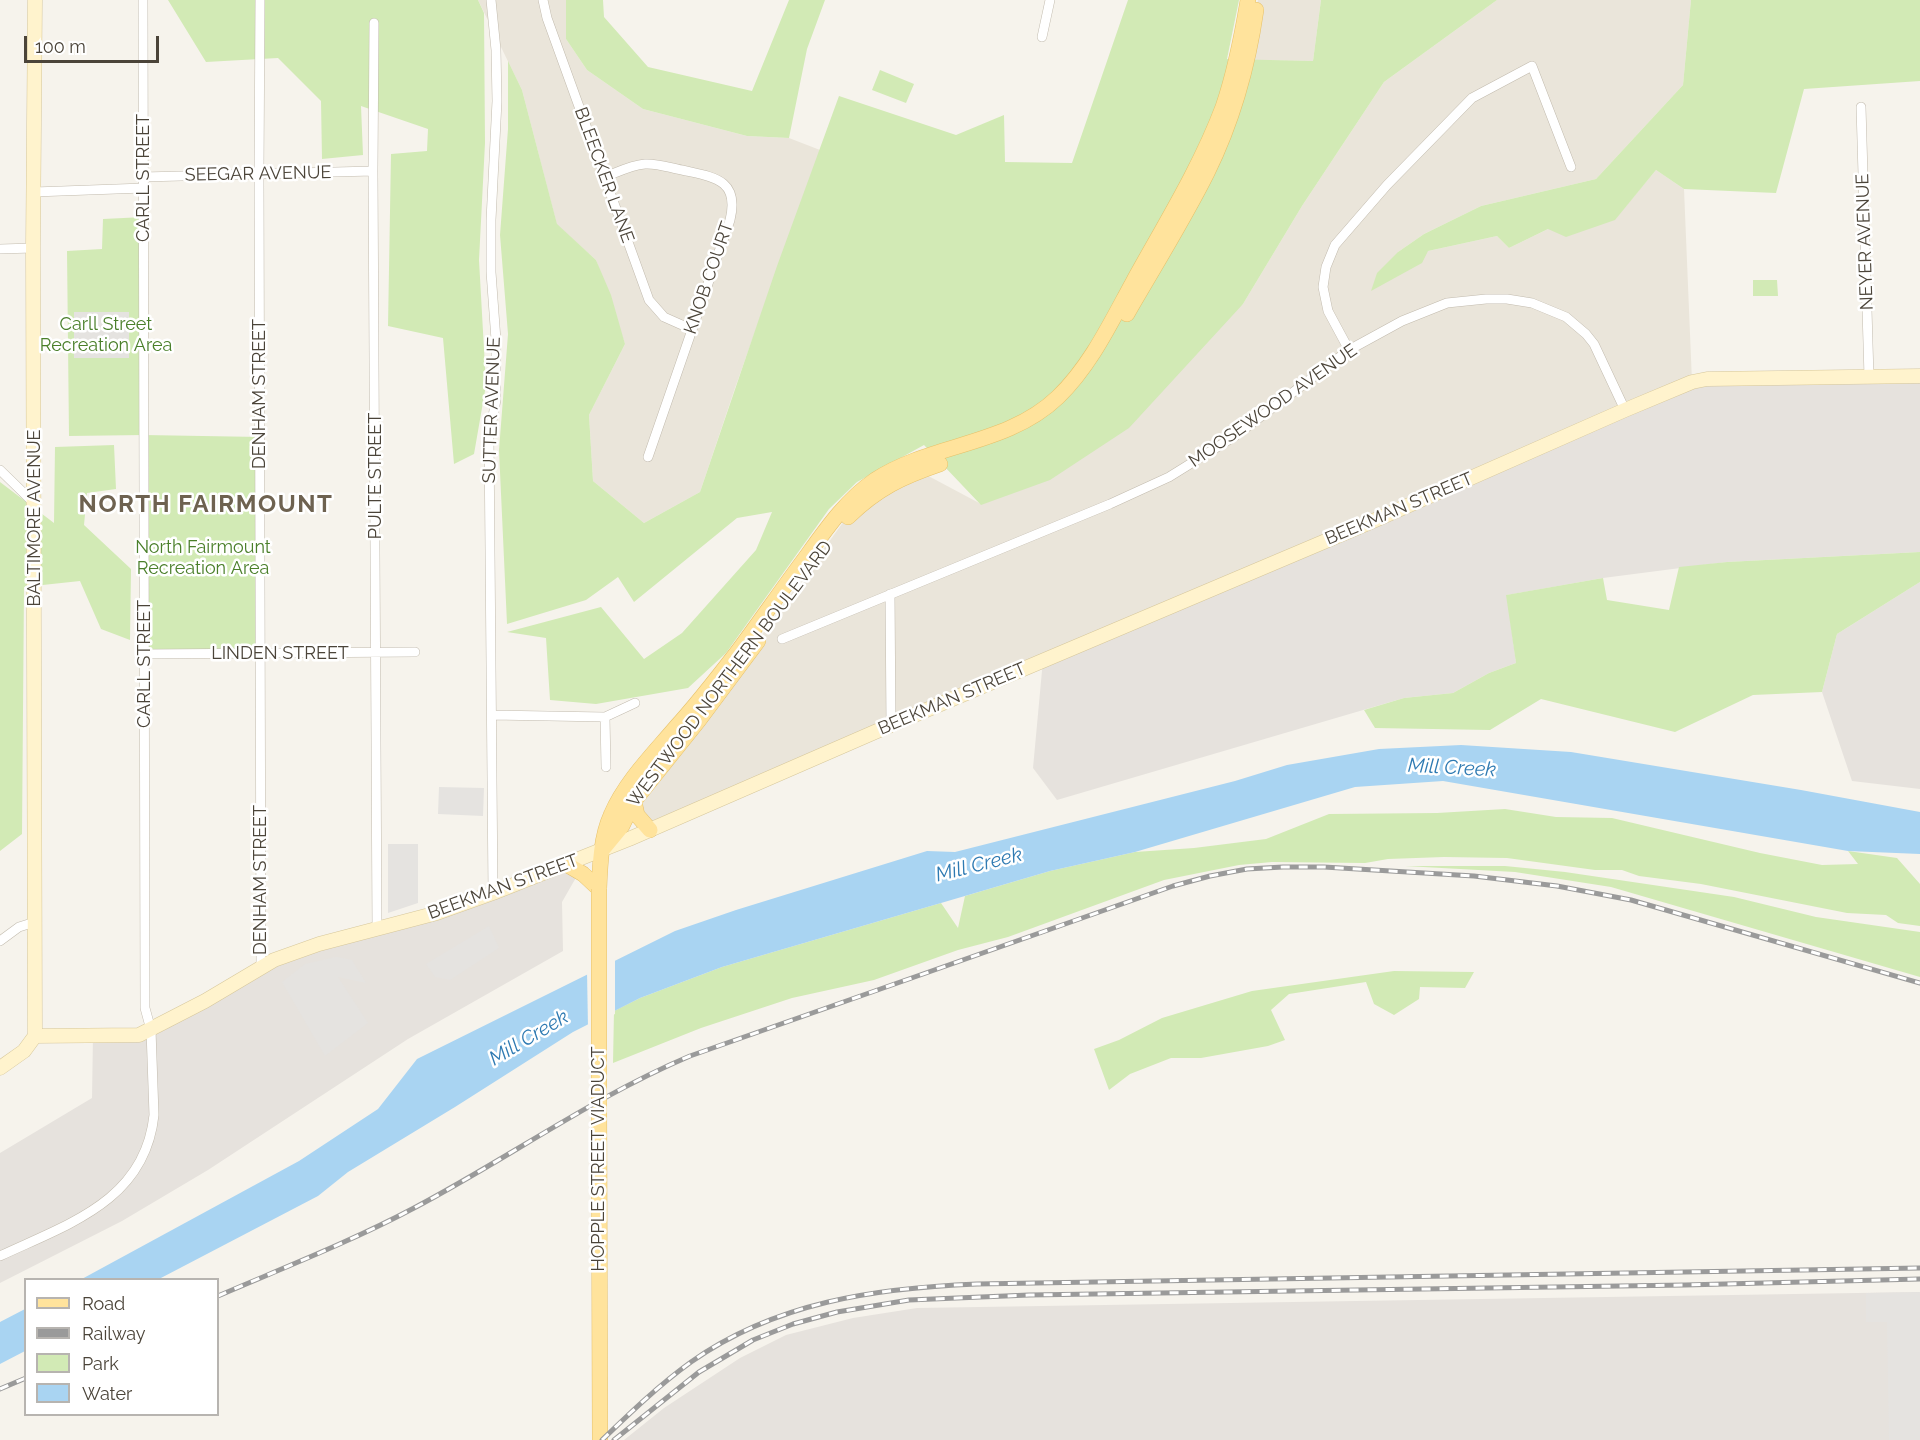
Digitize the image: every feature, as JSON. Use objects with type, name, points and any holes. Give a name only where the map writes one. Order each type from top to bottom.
[{"type":"main road","name":"BALTIMORE AVENUE","points":[[35,0],[33,248],[35,1036]]},
{"type":"main road","name":"WESTWOOD NORTHERN BOULEVARD","points":[[603,849],[604,832],[611,813],[641,768],[739,650],[825,530],[858,493],[892,470],[1019,425],[1055,399],[1075,380],[1097,348],[1195,171],[1223,105],[1234,71],[1248,0]]},
{"type":"main road","name":"WESTWOOD NORTHERN BOULEVARD","points":[[603,849],[622,826],[634,801],[726,685],[844,521],[860,505],[895,481],[1019,434],[1039,423],[1068,400],[1084,383],[1117,333],[1207,173],[1240,87],[1253,34],[1258,0]]},
{"type":"main road","name":"BEEKMAN STREET","points":[[35,1036],[139,1035],[274,960],[303,949],[437,912],[493,893],[650,830],[1692,382],[1707,379],[1920,376]]},
{"type":"main road","points":[[634,801],[637,815],[650,830]]},
{"type":"main road","name":"HOPPLE STREET VIADUCT","points":[[600,1440],[597,883],[603,849]]},
{"type":"main road","points":[[566,864],[597,883]]},
{"type":"main road","points":[[0,1068],[24,1051],[35,1036]]},
{"type":"street","name":"CARLL STREET","points":[[0,1256],[108,1200],[132,1176],[147,1147],[154,1115],[151,1030],[146,1008],[144,0]]},
{"type":"street","name":"DENHAM STREET","points":[[260,0],[261,969]]},
{"type":"street","name":"SUTTER AVENUE","points":[[491,0],[496,50],[497,101],[491,220],[496,400],[489,437],[493,893]]},
{"type":"street","name":"BLEECKER LANE","points":[[543,0],[547,18],[649,300],[664,316],[691,329]]},
{"type":"street","points":[[1042,37],[1050,0]]},
{"type":"street","name":"PULTE STREET","points":[[374,23],[378,929]]},
{"type":"street","points":[[1349,350],[1328,312],[1323,287],[1326,267],[1335,245],[1387,185],[1472,98],[1532,66],[1571,167]]},
{"type":"street","name":"NEYER AVENUE","points":[[1862,106],[1869,377]]},
{"type":"street","name":"KNOB COURT","points":[[605,177],[637,165],[647,164],[716,178],[727,187],[732,202],[730,220],[648,457]]},
{"type":"street","name":"SEEGAR AVENUE","points":[[143,177],[373,171]]},
{"type":"street","points":[[34,192],[144,188]]},
{"type":"street","points":[[0,249],[33,248]]},
{"type":"street","name":"MOOSEWOOD AVENUE","points":[[782,639],[1110,504],[1169,477],[1235,436],[1349,350],[1402,321],[1447,303],[1486,299],[1532,303],[1566,317],[1586,334],[1600,355],[1625,410]]},
{"type":"street","points":[[0,470],[34,503]]},
{"type":"street","points":[[890,594],[891,725]]},
{"type":"street","name":"LINDEN STREET","points":[[145,654],[415,652]]},
{"type":"street","points":[[492,716],[605,717],[635,703]]},
{"type":"street","points":[[605,717],[606,767]]},
{"type":"street","points":[[0,940],[19,927],[35,922]]},
{"type":"shaded area","points":[[478,0],[566,0],[566,39],[587,70],[643,109],[747,136],[789,138],[820,150],[700,492],[644,523],[593,481],[589,415],[625,344],[596,260],[557,225],[522,90]]},
{"type":"shaded area","points":[[1258,0],[1321,0],[1313,61],[1247,60]]},
{"type":"shaded area","points":[[1497,0],[1691,0],[1683,85],[1596,179],[1481,206],[1424,234],[1398,252],[1428,251],[1497,236],[1509,248],[1548,229],[1614,220],[1656,170],[1684,189],[1692,382],[642,833],[634,801],[746,657],[844,521],[919,471],[981,504],[1243,304],[1302,206],[1384,82]]},
{"type":"shaded area","points":[[74,312],[129,312],[129,358],[74,358]]},
{"type":"shaded area","points":[[1920,376],[1920,552],[1727,562],[1603,578],[1507,595],[1516,663],[1489,673],[1453,693],[1404,698],[1057,800],[1033,768],[1043,660],[1692,382]]},
{"type":"shaded area","points":[[1920,582],[1920,789],[1852,781],[1822,692],[1837,634]]},
{"type":"shaded area","points":[[439,787],[484,788],[483,816],[438,814]]},
{"type":"shaded area","points":[[388,844],[418,844],[418,903],[388,913]]},
{"type":"shaded area","points":[[589,855],[562,902],[563,951],[408,1039],[208,1170],[122,1221],[0,1283],[0,1153],[92,1098],[93,1035],[139,1035],[261,969],[437,913]]},
{"type":"shaded area","points":[[489,926],[499,948],[450,980],[435,977],[426,964]]},
{"type":"shaded area","points":[[336,957],[352,960],[366,983],[338,977],[368,1023],[325,1056],[282,982],[305,964]]},
{"type":"shaded area","points":[[1920,1292],[1920,1440],[624,1440],[664,1408],[740,1358],[786,1335],[853,1318],[917,1308]]},
{"type":"shaded area","points":[[1920,1292],[1920,1440],[1889,1440],[1887,1322],[1866,1322],[1866,1293]]},
{"type":"green space","points":[[168,0],[478,0],[484,13],[485,143],[479,260],[486,385],[474,454],[454,464],[443,338],[388,326],[391,154],[427,151],[428,129],[361,106],[363,155],[322,159],[321,101],[278,58],[206,62]]},
{"type":"green space","points":[[566,0],[603,0],[604,17],[648,67],[752,91],[789,0],[825,0],[807,49],[789,138],[747,136],[643,109],[587,70],[566,39]]},
{"type":"green space","points":[[1128,0],[1239,0],[1227,59],[1313,61],[1321,0],[1497,0],[1384,82],[1302,206],[1243,304],[1129,428],[1050,480],[981,505],[924,445],[857,482],[829,509],[726,653],[688,688],[596,704],[550,700],[546,638],[507,632],[601,607],[644,659],[682,633],[756,550],[772,512],[737,518],[634,602],[618,577],[586,600],[507,624],[499,450],[508,334],[500,235],[508,129],[508,61],[522,90],[557,224],[596,260],[611,295],[625,344],[589,415],[593,481],[644,523],[700,492],[777,266],[839,96],[956,135],[1004,115],[1005,162],[1072,163]]},
{"type":"green space","points":[[1691,0],[1920,0],[1920,81],[1804,89],[1776,193],[1684,189],[1656,170],[1615,220],[1566,237],[1548,229],[1509,248],[1497,236],[1428,251],[1422,263],[1371,291],[1377,273],[1398,252],[1424,234],[1481,206],[1596,179],[1683,85]]},
{"type":"green space","points":[[880,70],[914,84],[906,103],[872,90]]},
{"type":"green space","name":"Carll Street Recreation Area","points":[[144,217],[144,435],[69,436],[67,251],[102,249],[103,219]]},
{"type":"green space","points":[[1753,280],[1777,280],[1778,296],[1753,296]]},
{"type":"green space","name":"North Fairmount Recreation Area","points":[[144,435],[261,437],[260,654],[145,654]]},
{"type":"green space","points":[[114,445],[116,489],[87,493],[84,525],[131,569],[130,640],[101,629],[80,581],[24,587],[22,834],[0,851],[0,482],[54,523],[55,447]]},
{"type":"green space","points":[[1920,552],[1920,582],[1837,634],[1822,692],[1753,695],[1675,732],[1541,699],[1490,730],[1375,728],[1364,710],[1404,698],[1453,693],[1489,673],[1516,663],[1506,595],[1603,578],[1607,600],[1669,610],[1679,567],[1727,562]]},
{"type":"green space","points":[[1505,809],[1556,817],[1612,818],[1760,853],[1822,865],[1858,864],[1848,851],[1897,858],[1920,884],[1920,926],[1898,923],[1886,915],[1847,913],[1701,884],[1639,876],[1622,870],[1595,870],[1507,858],[1444,857],[1388,859],[1365,863],[1272,862],[1239,865],[1164,880],[1008,937],[958,950],[874,980],[792,998],[701,1028],[613,1063],[614,1011],[640,998],[722,967],[941,903],[958,928],[965,896],[1050,871],[1135,852],[1194,848],[1266,839],[1329,814],[1437,813]]},
{"type":"green space","points":[[1405,866],[1505,866],[1565,872],[1734,897],[1816,917],[1920,932],[1920,977],[1611,887],[1515,872]]},
{"type":"green space","points":[[1394,971],[1474,972],[1465,988],[1420,987],[1419,999],[1394,1015],[1374,1004],[1366,982],[1289,994],[1271,1010],[1285,1040],[1268,1046],[1201,1058],[1171,1058],[1130,1074],[1109,1090],[1094,1049],[1119,1040],[1162,1018],[1252,991]]},
{"type":"water","name":"Mill Creek","points":[[1461,745],[1571,752],[1920,812],[1920,854],[1848,851],[1443,781],[1355,787],[1135,852],[1050,871],[722,967],[640,998],[573,1032],[348,1172],[318,1196],[161,1278],[84,1278],[299,1161],[378,1109],[417,1059],[675,931],[927,851],[955,852],[1235,781],[1287,765],[1379,749]]},
{"type":"water","points":[[24,1310],[24,1352],[0,1364],[0,1322]]},
{"type":"pier","points":[[615,958],[615,1014],[588,1028],[587,971]]},
{"type":"railway","points":[[219,1296],[390,1220],[449,1189],[619,1090],[690,1056],[1173,886],[1247,869],[1324,867],[1474,876],[1557,886],[1631,900],[1920,983]]},
{"type":"railway","points":[[602,1440],[691,1362],[757,1325],[828,1302],[902,1289],[977,1284],[1920,1268]]},
{"type":"railway","points":[[614,1440],[699,1372],[753,1340],[793,1324],[837,1312],[909,1300],[1029,1295],[1920,1279]]},
{"type":"railway","points":[[0,1389],[24,1379]]},
{"type":"district","name":"NORTH FAIRMOUNT","points":[[206,505]]}]
